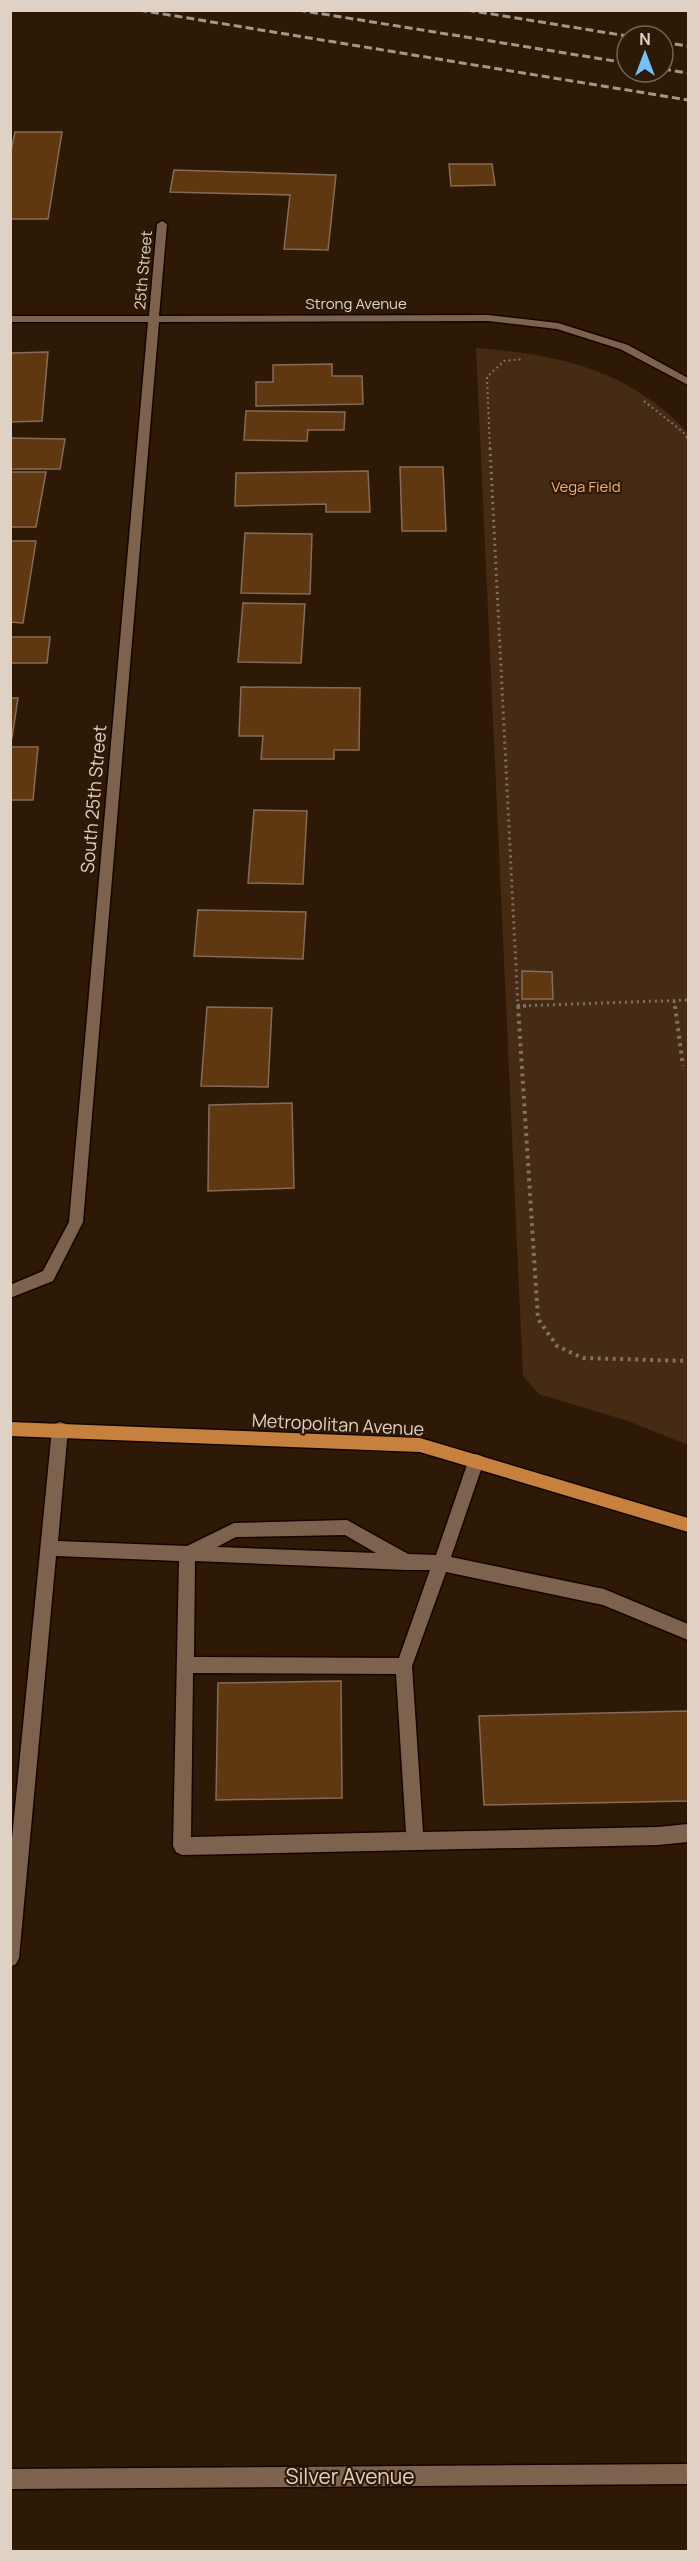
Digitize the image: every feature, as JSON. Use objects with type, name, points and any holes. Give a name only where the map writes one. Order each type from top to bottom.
[{"type":"main road","name":"Metropolitan Avenue","points":[[10,1429],[60,1429],[420,1445],[688,1525]]},
{"type":"street","name":"25th Street","points":[[154,319],[162,224]]},
{"type":"street","name":"Strong Avenue","points":[[10,319],[488,318],[558,326],[624,347],[688,382]]},
{"type":"street","name":"South 25th Street","points":[[10,1292],[48,1276],[76,1222],[154,319]]},
{"type":"street","points":[[10,1958],[60,1429]]},
{"type":"street","points":[[415,1840],[404,1666],[476,1461]]},
{"type":"street","points":[[187,1554],[234,1530],[348,1527],[406,1562]]},
{"type":"street","points":[[49,1548],[441,1563],[604,1597],[688,1632]]},
{"type":"street","points":[[187,1554],[182,1846],[658,1836],[688,1833]]},
{"type":"street","points":[[185,1665],[404,1666]]},
{"type":"street","name":"Silver Avenue","points":[[10,2479],[688,2474]]},
{"type":"path","points":[[532,360],[504,360],[488,377],[517,1006],[538,1319],[557,1346],[583,1358],[688,1361]]},
{"type":"path","points":[[636,396],[683,432],[688,440]]},
{"type":"path","points":[[517,1006],[688,1000]]},
{"type":"path","points":[[674,1001],[683,1066]]},
{"type":"green space","name":"Vega Field","points":[[476,348],[536,355],[591,369],[642,394],[688,433],[688,1445],[628,1421],[539,1394],[523,1376]]},
{"type":"building","points":[[15,132],[62,132],[48,219],[10,219],[10,155]]},
{"type":"building","points":[[449,164],[492,164],[495,185],[451,186]]},
{"type":"building","points":[[174,170],[336,175],[328,250],[284,249],[290,195],[170,192]]},
{"type":"building","points":[[48,352],[42,421],[10,422],[10,353]]},
{"type":"building","points":[[332,364],[332,376],[362,376],[363,404],[256,406],[256,382],[273,382],[273,365]]},
{"type":"building","points":[[246,411],[345,412],[344,430],[308,430],[307,441],[244,440]]},
{"type":"building","points":[[10,438],[65,439],[60,469],[10,469]]},
{"type":"building","points":[[400,467],[443,467],[446,531],[402,531]]},
{"type":"building","points":[[368,471],[370,512],[326,512],[326,504],[235,506],[236,473]]},
{"type":"building","points":[[10,472],[46,472],[36,527],[10,527]]},
{"type":"building","points":[[245,533],[312,534],[310,594],[241,593]]},
{"type":"building","points":[[10,541],[36,541],[23,623],[10,622]]},
{"type":"building","points":[[243,603],[305,604],[301,663],[238,662]]},
{"type":"building","points":[[10,637],[50,637],[47,663],[10,663]]},
{"type":"building","points":[[241,687],[360,688],[359,750],[334,750],[334,759],[261,759],[263,736],[239,736]]},
{"type":"building","points":[[10,698],[18,698],[12,738],[10,738]]},
{"type":"building","points":[[10,747],[38,747],[33,800],[10,800]]},
{"type":"building","points":[[254,810],[307,811],[303,884],[248,883]]},
{"type":"building","points":[[198,910],[306,912],[303,959],[194,956]]},
{"type":"building","points":[[522,971],[552,972],[553,999],[522,999]]},
{"type":"building","points":[[207,1007],[272,1008],[268,1087],[201,1086]]},
{"type":"building","points":[[292,1103],[294,1188],[208,1191],[209,1105]]},
{"type":"building","points":[[341,1681],[342,1798],[216,1800],[218,1683]]},
{"type":"building","points":[[688,1711],[688,1801],[484,1805],[479,1716]]},
{"type":"railway","points":[[139,10],[688,100]]},
{"type":"railway","points":[[298,10],[615,61]]},
{"type":"railway","points":[[467,10],[615,34]]},
{"type":"railway","points":[[675,44],[688,46]]},
{"type":"railway","points":[[675,71],[688,73]]}]
